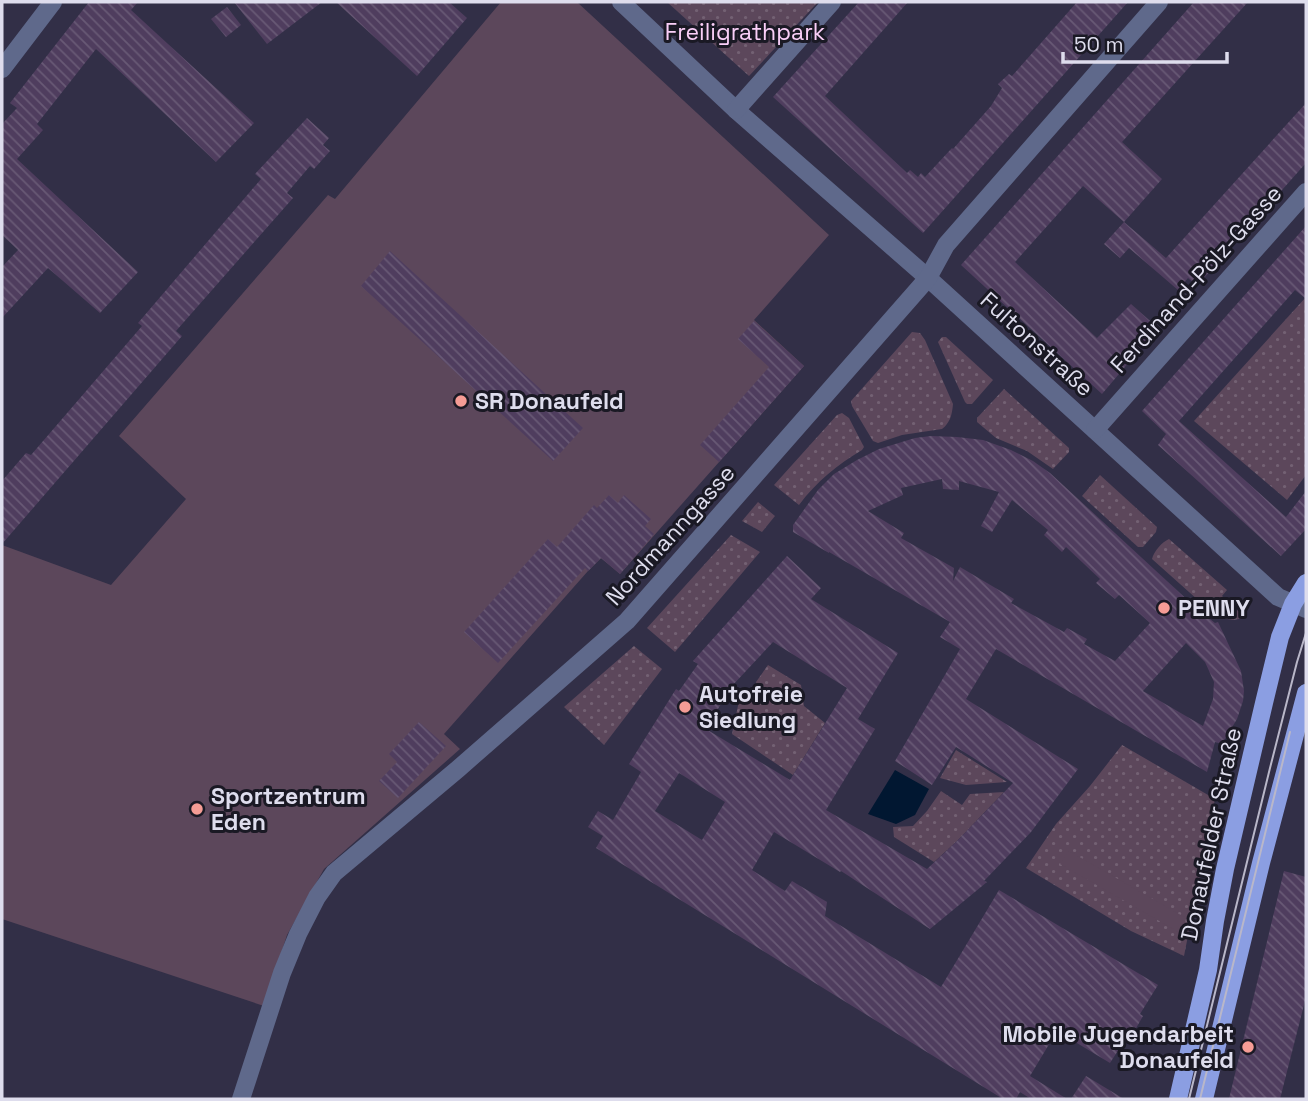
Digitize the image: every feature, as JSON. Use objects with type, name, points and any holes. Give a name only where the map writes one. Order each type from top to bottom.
[{"type":"main road","name":"Donaufelder Straße","points":[[1178,1099],[1208,970],[1225,869],[1280,637],[1299,607],[1306,583]]},
{"type":"main road","points":[[1204,1099],[1261,863],[1306,693]]},
{"type":"street","points":[[2,69],[54,2]]},
{"type":"street","name":"Fultonstraße","points":[[621,2],[736,110],[928,278],[1278,597],[1299,607]]},
{"type":"street","points":[[736,110],[832,2]]},
{"type":"street","name":"Nordmanngasse","points":[[241,1099],[282,973],[298,934],[317,897],[334,873],[627,621],[928,278],[946,245],[1159,2]]},
{"type":"street","name":"Ferdinand-Pölz-Gasse","points":[[1095,430],[1306,192]]},
{"type":"green space","name":"SR Donaufeld","points":[[501,2],[577,2],[829,235],[754,320],[804,366],[620,574],[601,558],[588,571],[444,734],[460,749],[324,869],[287,935],[264,1006],[2,919],[2,545],[111,585],[186,499],[119,436],[328,195],[335,199]]},
{"type":"green space","name":"Freiligrathpark","points":[[667,2],[818,2],[749,76]]},
{"type":"green space","points":[[1306,297],[1306,475],[1287,500],[1194,421]]},
{"type":"green space","points":[[912,332],[920,333],[925,340],[953,404],[951,415],[942,429],[902,435],[878,443],[873,441],[851,401]]},
{"type":"green space","points":[[942,337],[946,337],[993,380],[972,404],[965,402],[938,342]]},
{"type":"green space","points":[[1004,389],[1069,448],[1069,452],[1053,469],[1027,451],[996,438],[977,422],[977,418]]},
{"type":"green space","points":[[842,413],[849,418],[864,447],[828,474],[799,505],[774,485],[837,415]]},
{"type":"green space","points":[[1100,475],[1157,527],[1143,547],[1138,547],[1082,496]]},
{"type":"green space","points":[[758,502],[775,516],[762,532],[742,521]]},
{"type":"green space","points":[[731,535],[760,552],[675,652],[647,628]]},
{"type":"green space","points":[[1169,539],[1227,590],[1222,596],[1246,618],[1233,620],[1217,617],[1152,559],[1159,547]]},
{"type":"green space","points":[[634,646],[662,669],[604,745],[564,707]]},
{"type":"green space","points":[[768,665],[801,685],[804,706],[825,723],[793,775],[732,734],[739,701],[760,703],[756,682]]},
{"type":"green space","points":[[1122,745],[1215,799],[1184,956],[1131,931],[1026,868],[1056,824]]},
{"type":"green space","points":[[956,750],[1007,782],[966,785],[940,778]]},
{"type":"green space","points":[[941,791],[962,805],[970,794],[1004,792],[934,862],[894,837],[893,827],[913,826]]},
{"type":"green space","points":[[1069,851],[1186,918],[1182,934],[1060,864]]},
{"type":"water","points":[[895,770],[929,789],[915,815],[896,824],[868,814]]},
{"type":"building","points":[[89,2],[138,2],[131,10],[254,123],[216,162],[96,49],[37,124],[43,130],[17,159],[138,272],[100,313],[48,268],[2,318],[2,267],[18,250],[2,235],[2,124],[17,108],[10,103]]},
{"type":"building","points":[[234,2],[322,2],[267,44]]},
{"type":"building","points":[[336,2],[449,2],[467,18],[417,76]]},
{"type":"building","points":[[859,2],[908,2],[825,96],[907,173],[910,170],[918,177],[921,173],[925,177],[991,106],[1002,88],[998,84],[1009,74],[1012,76],[1077,2],[1128,2],[923,233],[773,97]]},
{"type":"building","points":[[1194,2],[1248,2],[1122,142],[1162,179],[1124,222],[1083,186],[1015,262],[1097,338],[1131,304],[1158,328],[1102,394],[961,265]]},
{"type":"building","points":[[227,7],[241,25],[226,37],[211,19]]},
{"type":"building","points":[[1306,103],[1306,163],[1197,286],[1188,278],[1178,290],[1129,248],[1120,258],[1104,244],[1124,222],[1166,258]]},
{"type":"building","points":[[307,118],[329,138],[323,145],[330,151],[314,169],[310,166],[287,193],[293,198],[176,331],[182,336],[2,544],[2,481],[26,453],[31,455],[142,326],[138,323],[261,179],[255,174]]},
{"type":"building","points":[[1306,226],[1306,299],[1295,290],[1179,421],[1286,517],[1306,491],[1306,529],[1281,556],[1158,445],[1166,434],[1142,411]]},
{"type":"building","points":[[390,251],[583,428],[553,461],[361,286]]},
{"type":"building","points":[[754,321],[804,366],[719,462],[700,445],[769,367],[738,339]]},
{"type":"building","points":[[931,436],[983,440],[1011,450],[1050,473],[1194,606],[1215,623],[1218,622],[1241,671],[1244,691],[1237,719],[1222,744],[1215,742],[1207,772],[996,649],[966,699],[1078,769],[1031,832],[984,881],[987,882],[930,929],[841,871],[774,832],[752,870],[785,891],[792,881],[827,902],[825,916],[941,987],[999,890],[1158,985],[1140,1014],[1143,1016],[1131,1037],[1128,1035],[1110,1063],[1057,1031],[1030,1076],[1067,1099],[1031,1099],[1020,1092],[1016,1099],[1003,1099],[596,848],[603,836],[588,827],[598,811],[613,820],[641,772],[629,764],[676,689],[679,691],[698,664],[693,661],[787,556],[821,588],[811,599],[898,653],[858,719],[875,729],[826,810],[927,869],[1013,783],[956,747],[932,785],[895,761],[960,649],[940,637],[950,622],[793,532],[793,525],[818,490],[834,474],[879,449]],"holes":[[[942,479],[943,489],[959,490],[959,481],[999,492],[981,526],[992,532],[1012,500],[1048,530],[1044,535],[1062,552],[1066,547],[1100,579],[1096,583],[1115,599],[1119,595],[1150,623],[1115,661],[1084,644],[1087,639],[1067,628],[1064,632],[1011,603],[1014,599],[960,567],[953,581],[954,568],[901,538],[904,533],[868,511],[903,495],[901,488]],[[773,642],[847,688],[790,780],[706,729],[731,687]],[[1186,643],[1205,662],[1214,682],[1213,699],[1203,726],[1143,691]],[[679,773],[725,802],[702,840],[655,811]]]},
{"type":"building","points":[[609,495],[618,503],[624,495],[651,519],[645,526],[654,534],[620,574],[601,558],[588,571],[585,568],[498,663],[464,632],[548,539],[557,547],[594,505],[597,508]]},
{"type":"building","points":[[419,722],[446,746],[398,798],[379,781],[397,762],[389,754]]},
{"type":"building","points":[[1284,871],[1306,877],[1306,997],[1280,1099],[1229,1099]]},
{"type":"building","points":[[1086,1076],[1124,1099],[1071,1099]]},
{"type":"tram line","points":[[1189,1099],[1306,633]]},
{"type":"tram line","points":[[1200,1099],[1290,732]]},
{"type":"place","name":"SR Donaufeld","points":[[461,401]]},
{"type":"place","name":"PENNY","points":[[1164,608]]},
{"type":"place","name":"Autofreie Siedlung","points":[[685,707]]},
{"type":"place","name":"Sportzentrum Eden","points":[[197,809]]},
{"type":"place","name":"Mobile Jugendarbeit Donaufeld","points":[[1248,1047]]}]
